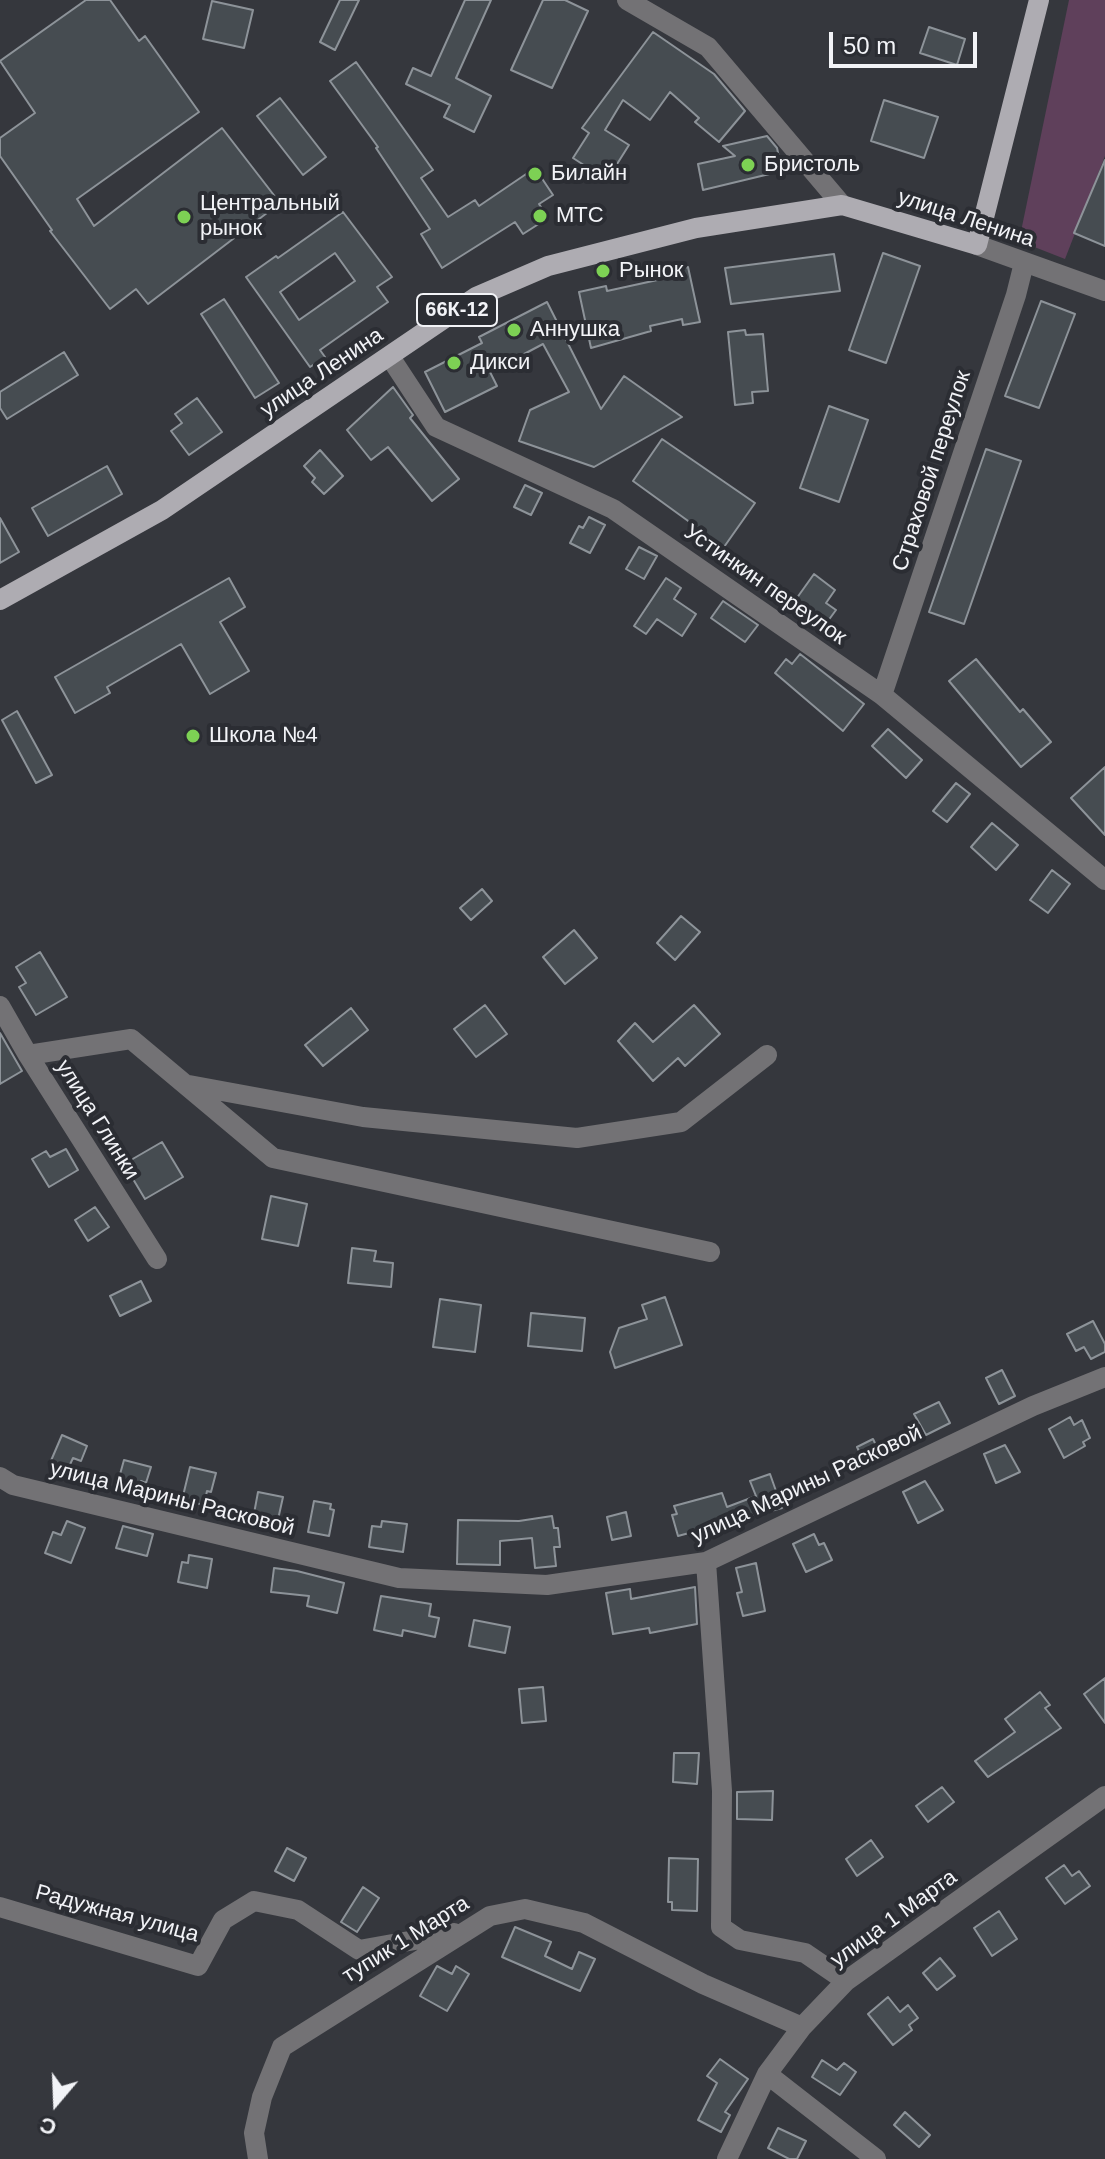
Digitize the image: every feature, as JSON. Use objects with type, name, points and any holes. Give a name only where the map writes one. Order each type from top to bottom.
[{"type":"main road","points":[[977,245],[1039,0]]},
{"type":"main road","name":"улица Ленина","points":[[0,600],[162,510],[476,297],[548,266],[696,228],[842,205],[977,245]]},
{"type":"street","points":[[627,0],[708,47],[842,205]]},
{"type":"street","name":"улица Ленина","points":[[977,245],[1105,291]]},
{"type":"street","name":"Страховой переулок","points":[[882,695],[1024,263]]},
{"type":"street","name":"Устинкин переулок","points":[[390,357],[436,427],[613,509],[882,695],[1105,880]]},
{"type":"street","name":"улица Глинки","points":[[0,1006],[157,1259]]},
{"type":"street","points":[[28,1055],[131,1039],[273,1158],[710,1252]]},
{"type":"street","points":[[185,1084],[363,1117],[577,1138],[681,1122],[767,1055]]},
{"type":"street","name":"улица Марины Расковой","points":[[0,1477],[13,1485],[399,1578],[547,1585],[706,1562],[1033,1406],[1105,1377]]},
{"type":"street","points":[[706,1562],[722,1791],[721,1927],[740,1940],[805,1953],[846,1981]]},
{"type":"street","name":"улица 1 Марта","points":[[727,2159],[767,2074],[802,2027],[846,1981],[1105,1796]]},
{"type":"street","name":"Радужная улица","points":[[0,1907],[198,1966],[223,1920],[254,1901],[298,1910],[359,1950],[465,1931]]},
{"type":"street","name":"тупик 1 Марта","points":[[258,2159],[254,2133],[262,2097],[282,2047],[490,1916],[525,1909],[584,1923],[703,1984],[802,2027]]},
{"type":"street","points":[[767,2074],[876,2159]]},
{"type":"shaded area","points":[[1069,0],[1105,0],[1105,156],[1065,259],[1019,241]]},
{"type":"building","points":[[86,0],[110,0],[139,41],[145,36],[199,112],[77,199],[94,226],[222,128],[280,203],[148,304],[136,289],[110,309],[50,231],[0,156],[0,138],[35,113],[0,61]]},
{"type":"building","points":[[340,0],[359,0],[335,50],[320,42]]},
{"type":"building","points":[[465,0],[491,0],[456,78],[491,96],[474,132],[444,117],[450,105],[406,84],[413,68],[431,76]]},
{"type":"building","points":[[543,0],[565,0],[588,11],[552,88],[511,70]]},
{"type":"building","points":[[212,1],[253,10],[244,48],[203,39]]},
{"type":"building","points":[[929,27],[965,39],[957,65],[920,53]]},
{"type":"building","points":[[653,32],[714,74],[745,111],[719,142],[695,122],[699,118],[670,92],[650,120],[623,100],[605,130],[629,145],[607,180],[573,158],[589,133],[582,128]]},
{"type":"building","points":[[356,62],[433,170],[421,178],[448,217],[475,200],[479,206],[535,168],[553,195],[539,204],[548,218],[523,234],[515,222],[442,268],[421,234],[430,229],[378,147],[330,81]]},
{"type":"building","points":[[280,98],[326,157],[303,175],[257,116]]},
{"type":"building","points":[[884,100],[938,117],[924,158],[871,141]]},
{"type":"building","points":[[767,136],[777,148],[782,171],[703,190],[698,164],[735,156],[723,146]]},
{"type":"building","points":[[1105,160],[1105,246],[1074,233]]},
{"type":"building","points":[[343,212],[392,277],[377,287],[388,302],[320,350],[325,357],[310,367],[246,277],[276,256],[278,258]],"holes":[[[335,253],[355,281],[299,320],[280,292]]]},
{"type":"building","points":[[883,253],[920,266],[886,363],[849,350]]},
{"type":"building","points":[[834,254],[840,291],[731,304],[725,268]]},
{"type":"building","points":[[688,267],[700,322],[683,325],[682,319],[650,326],[651,331],[591,348],[579,292],[606,286],[607,291],[662,279],[661,273]]},
{"type":"building","points":[[224,299],[279,383],[255,398],[201,314]]},
{"type":"building","points":[[1041,301],[1075,314],[1039,408],[1005,396]]},
{"type":"building","points":[[547,302],[601,409],[624,376],[682,417],[594,467],[519,441],[530,410],[569,392],[543,344],[490,372],[497,386],[445,412],[425,372],[482,343],[479,337]]},
{"type":"building","points":[[745,330],[746,335],[763,334],[768,391],[752,392],[753,403],[735,405],[728,332]]},
{"type":"building","points":[[64,352],[78,375],[7,419],[0,408],[0,392]]},
{"type":"building","points":[[393,387],[413,415],[410,418],[459,479],[432,501],[388,447],[371,460],[347,430]]},
{"type":"building","points":[[197,398],[222,432],[189,455],[171,431],[182,423],[175,414]]},
{"type":"building","points":[[829,406],[868,420],[839,502],[800,488]]},
{"type":"building","points":[[662,439],[755,503],[724,547],[633,481]]},
{"type":"building","points":[[986,449],[1021,461],[964,624],[929,612]]},
{"type":"building","points":[[320,450],[343,476],[324,494],[312,482],[315,478],[304,466]]},
{"type":"building","points":[[107,466],[122,494],[48,536],[32,508]]},
{"type":"building","points":[[525,485],[542,493],[531,515],[514,507]]},
{"type":"building","points":[[589,517],[605,525],[590,553],[570,543],[579,526],[583,528]]},
{"type":"building","points":[[0,518],[19,552],[0,563]]},
{"type":"building","points":[[639,547],[657,556],[644,579],[626,569]]},
{"type":"building","points":[[814,574],[835,590],[826,603],[836,610],[825,625],[794,602]]},
{"type":"building","name":"Школа №4","points":[[229,578],[245,607],[220,622],[249,671],[210,694],[181,644],[107,687],[110,693],[75,713],[55,677]]},
{"type":"building","points":[[666,578],[681,588],[674,599],[696,614],[682,636],[657,619],[646,634],[634,626]]},
{"type":"building","points":[[723,601],[758,625],[745,642],[711,618]]},
{"type":"building","points":[[800,654],[864,704],[843,731],[775,673],[786,659],[792,664]]},
{"type":"building","points":[[976,659],[1020,712],[1023,709],[1051,742],[1021,767],[949,681]]},
{"type":"building","points":[[17,711],[52,775],[36,783],[2,720]]},
{"type":"building","points":[[888,729],[922,760],[906,778],[872,746]]},
{"type":"building","points":[[1105,767],[1105,835],[1071,798]]},
{"type":"building","points":[[956,783],[970,794],[947,822],[933,811]]},
{"type":"building","points":[[992,823],[1018,845],[996,870],[971,847]]},
{"type":"building","points":[[1052,870],[1070,884],[1048,913],[1030,900]]},
{"type":"building","points":[[482,889],[492,901],[471,920],[460,908]]},
{"type":"building","points":[[681,916],[700,932],[675,960],[657,943]]},
{"type":"building","points":[[574,930],[597,958],[565,984],[543,957]]},
{"type":"building","points":[[40,952],[67,997],[36,1015],[19,987],[26,983],[16,967]]},
{"type":"building","points":[[485,1005],[507,1034],[476,1057],[454,1029]]},
{"type":"building","points":[[694,1005],[720,1034],[685,1066],[678,1058],[653,1081],[618,1041],[635,1023],[653,1042]]},
{"type":"building","points":[[351,1008],[368,1030],[323,1066],[305,1045]]},
{"type":"building","points":[[0,1033],[22,1071],[0,1084]]},
{"type":"building","points":[[162,1142],[183,1177],[145,1199],[124,1164]]},
{"type":"building","points":[[66,1149],[78,1170],[49,1187],[32,1159],[46,1151],[50,1157]]},
{"type":"building","points":[[271,1196],[307,1204],[298,1246],[262,1239]]},
{"type":"building","points":[[95,1207],[109,1227],[88,1241],[75,1220]]},
{"type":"building","points":[[352,1248],[376,1251],[374,1261],[393,1263],[391,1287],[348,1283]]},
{"type":"building","points":[[141,1281],[151,1301],[120,1316],[110,1296]]},
{"type":"building","points":[[665,1297],[682,1345],[615,1368],[610,1352],[619,1328],[647,1319],[642,1305]]},
{"type":"building","points":[[440,1299],[481,1305],[475,1352],[433,1347]]},
{"type":"building","points":[[531,1313],[585,1318],[582,1351],[528,1346]]},
{"type":"building","points":[[1093,1321],[1105,1344],[1105,1352],[1091,1359],[1084,1347],[1076,1351],[1067,1334]]},
{"type":"building","points":[[1002,1370],[1015,1396],[999,1404],[986,1378]]},
{"type":"building","points":[[939,1402],[950,1423],[926,1435],[914,1414]]},
{"type":"building","points":[[1070,1417],[1074,1425],[1082,1420],[1090,1438],[1083,1442],[1085,1446],[1064,1458],[1049,1429]]},
{"type":"building","points":[[62,1435],[87,1446],[81,1461],[73,1458],[67,1471],[50,1463]]},
{"type":"building","points":[[873,1439],[882,1458],[866,1466],[857,1447]]},
{"type":"building","points":[[1005,1445],[1020,1472],[996,1483],[984,1454]]},
{"type":"building","points":[[124,1460],[151,1467],[146,1483],[141,1481],[138,1491],[117,1485]]},
{"type":"building","points":[[190,1467],[216,1473],[204,1505],[182,1500]]},
{"type":"building","points":[[770,1474],[782,1508],[678,1536],[672,1515],[677,1514],[674,1506],[722,1493],[727,1507],[756,1496],[750,1481]]},
{"type":"building","points":[[925,1481],[943,1510],[918,1523],[903,1492]]},
{"type":"building","points":[[258,1492],[283,1497],[277,1524],[253,1519]]},
{"type":"building","points":[[314,1501],[331,1504],[330,1509],[334,1510],[329,1536],[308,1532]]},
{"type":"building","points":[[626,1512],[631,1536],[612,1540],[607,1517]]},
{"type":"building","points":[[552,1516],[554,1528],[558,1528],[560,1547],[554,1547],[556,1566],[535,1568],[532,1538],[500,1541],[500,1565],[457,1564],[458,1520],[519,1521]]},
{"type":"building","points":[[67,1521],[85,1528],[71,1563],[45,1553],[53,1532],[61,1535]]},
{"type":"building","points":[[382,1521],[407,1524],[403,1552],[369,1547],[372,1526],[381,1527]]},
{"type":"building","points":[[123,1526],[153,1534],[147,1556],[116,1548]]},
{"type":"building","points":[[814,1534],[819,1545],[824,1543],[832,1560],[806,1572],[793,1544]]},
{"type":"building","points":[[189,1555],[212,1559],[207,1588],[178,1582],[182,1562],[188,1563]]},
{"type":"building","points":[[756,1563],[765,1611],[743,1616],[737,1593],[742,1592],[736,1568]]},
{"type":"building","points":[[274,1568],[344,1583],[337,1613],[307,1606],[309,1596],[271,1592]]},
{"type":"building","points":[[695,1587],[697,1624],[650,1633],[649,1628],[613,1634],[606,1593],[630,1589],[631,1599]]},
{"type":"building","points":[[381,1596],[431,1604],[429,1616],[439,1618],[435,1637],[403,1630],[402,1636],[374,1630]]},
{"type":"building","points":[[474,1620],[510,1627],[505,1653],[469,1646]]},
{"type":"building","points":[[1105,1678],[1105,1723],[1084,1694]]},
{"type":"building","points":[[543,1687],[546,1721],[522,1723],[519,1689]]},
{"type":"building","points":[[1040,1692],[1050,1705],[1045,1708],[1061,1728],[988,1777],[975,1761],[1015,1732],[1005,1719]]},
{"type":"building","points":[[674,1753],[699,1753],[697,1784],[673,1782]]},
{"type":"building","points":[[942,1787],[954,1802],[928,1822],[916,1806]]},
{"type":"building","points":[[773,1791],[772,1820],[737,1819],[737,1792]]},
{"type":"building","points":[[871,1840],[883,1857],[857,1876],[846,1859]]},
{"type":"building","points":[[287,1848],[306,1858],[294,1881],[275,1871]]},
{"type":"building","points":[[669,1858],[698,1859],[697,1911],[672,1910],[672,1902],[668,1902]]},
{"type":"building","points":[[1064,1865],[1072,1876],[1079,1871],[1090,1886],[1065,1904],[1046,1878]]},
{"type":"building","points":[[363,1887],[379,1898],[357,1932],[341,1922]]},
{"type":"building","points":[[999,1911],[1017,1939],[992,1956],[974,1928]]},
{"type":"building","points":[[515,1927],[551,1942],[545,1956],[572,1969],[579,1952],[595,1959],[580,1991],[502,1957]]},
{"type":"building","points":[[940,1958],[955,1976],[937,1990],[923,1973]]},
{"type":"building","points":[[437,1966],[452,1974],[456,1966],[469,1974],[447,2011],[420,1996]]},
{"type":"building","points":[[888,1997],[900,2012],[908,2005],[918,2018],[909,2025],[912,2030],[893,2045],[868,2014]]},
{"type":"building","points":[[720,2059],[748,2079],[725,2112],[730,2115],[721,2132],[698,2120],[717,2083],[707,2076]]},
{"type":"building","points":[[822,2060],[837,2070],[844,2063],[856,2072],[840,2095],[812,2077]]},
{"type":"building","points":[[905,2112],[930,2135],[919,2147],[894,2125]]},
{"type":"building","points":[[778,2128],[806,2141],[797,2159],[789,2159],[768,2148]]},
{"type":"place","name":"Бристоль","points":[[748,165]]},
{"type":"place","name":"Билайн","points":[[535,174]]},
{"type":"place","name":"МТС","points":[[540,216]]},
{"type":"place","name":"Центральный рынок","points":[[184,217]]},
{"type":"place","name":"Рынок","points":[[603,271]]},
{"type":"place","name":"Аннушка","points":[[514,330]]},
{"type":"place","name":"Дикси","points":[[454,363]]},
{"type":"place","name":"Школа №4","points":[[193,736]]}]
